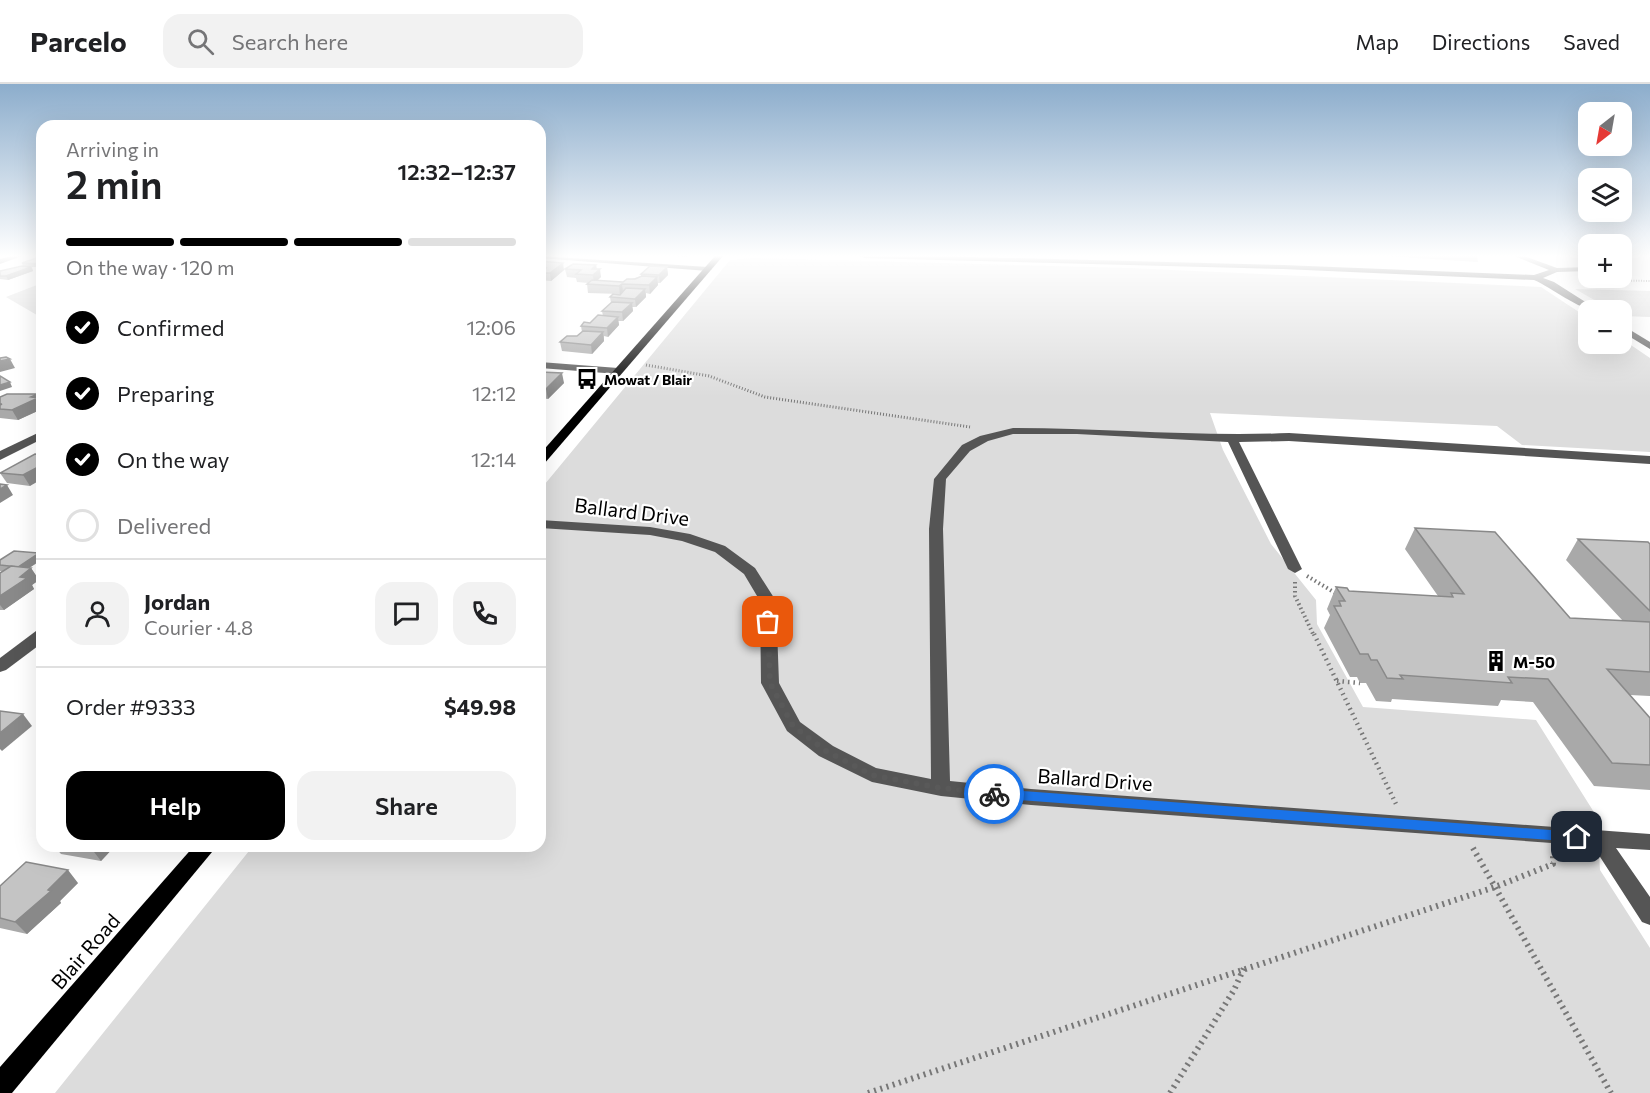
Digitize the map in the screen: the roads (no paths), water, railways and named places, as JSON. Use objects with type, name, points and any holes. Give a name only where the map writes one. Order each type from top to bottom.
[{"type":"main road","points":[[546,454],[678,303]]},
{"type":"main road","name":"Blair Road","points":[[0,1087],[202,852]]},
{"type":"street","points":[[1632,334],[1650,346]]},
{"type":"street","points":[[546,365],[618,371]]},
{"type":"street","points":[[941,788],[936,529],[940,478],[966,448],[984,438],[1013,431],[1077,431],[1232,439],[1300,438],[1650,460]]},
{"type":"street","points":[[0,456],[36,437]]},
{"type":"street","points":[[1232,439],[1296,569]]},
{"type":"street","name":"Ballard Drive","points":[[546,524],[650,531],[685,537],[720,549],[750,571],[768,601],[770,683],[793,726],[826,751],[872,775],[941,788],[1043,798],[1650,842]]},
{"type":"street","points":[[0,666],[36,639]]},
{"type":"street","points":[[1599,839],[1650,915]]},
{"type":"place","name":"Mowat / Blair","points":[[587,379]]},
{"type":"place","name":"M-50","points":[[1496,661]]}]
